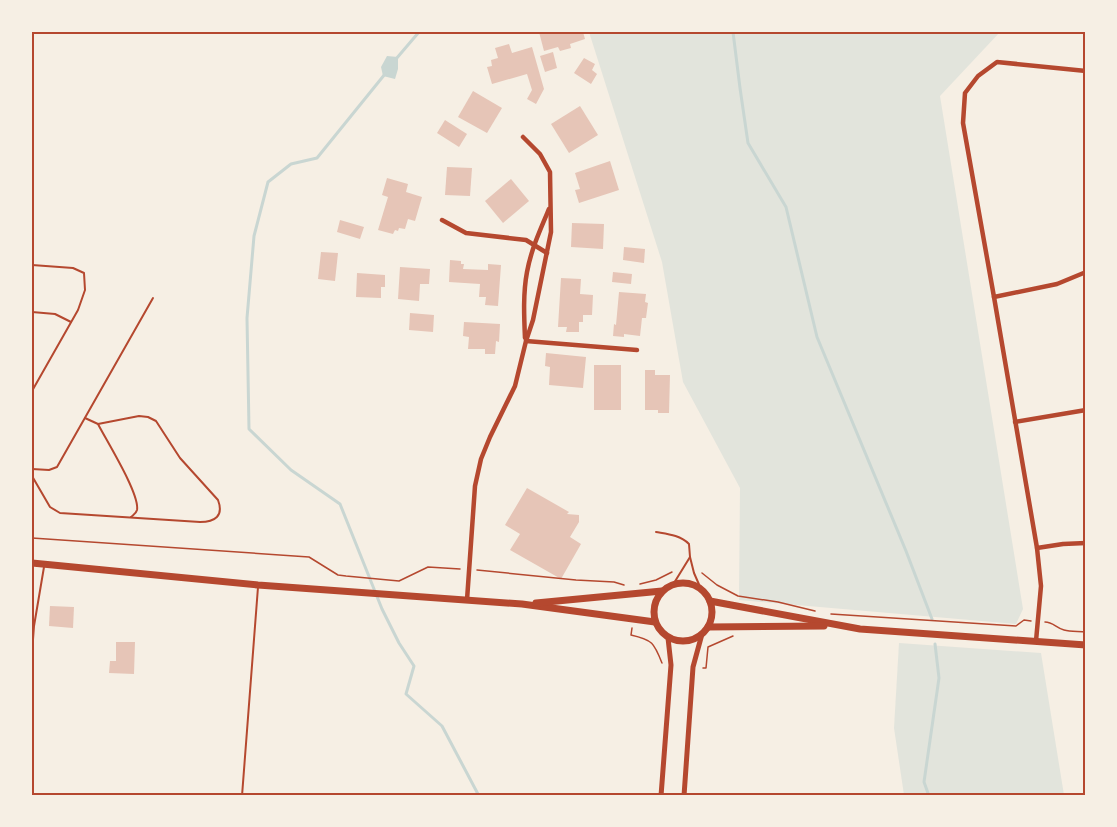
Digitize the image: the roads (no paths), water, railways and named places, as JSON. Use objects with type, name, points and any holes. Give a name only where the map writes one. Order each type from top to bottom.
[{"type":"main road","points":[[32,563],[258,585],[522,604],[655,622]]},
{"type":"main road","points":[[674,583],[693,584],[701,588],[710,601],[712,610],[708,627],[695,639],[677,641],[668,638],[655,622],[653,614],[657,598],[662,591],[674,583]]},
{"type":"main road","points":[[522,604],[662,591]]},
{"type":"main road","points":[[710,601],[860,629],[1086,645]]},
{"type":"main road","points":[[708,627],[842,626]]},
{"type":"street","points":[[1036,641],[1041,586],[1037,548],[963,123],[965,93],[978,76],[997,62],[1086,71]]},
{"type":"street","points":[[467,600],[476,486],[481,459],[515,386],[533,320],[551,232],[550,172],[540,154],[523,137]]},
{"type":"street","points":[[526,341],[524,315],[527,273],[534,245],[550,208]]},
{"type":"street","points":[[441,220],[466,233],[526,240],[547,253]]},
{"type":"street","points":[[994,297],[1058,284],[1086,272]]},
{"type":"street","points":[[526,341],[637,350]]},
{"type":"street","points":[[1016,422],[1086,410]]},
{"type":"street","points":[[1037,548],[1086,543]]},
{"type":"street","points":[[684,795],[693,667],[702,634]]},
{"type":"street","points":[[661,795],[671,664],[668,638]]},
{"type":"lane","points":[[32,265],[73,268],[84,273],[85,290],[78,310],[32,391]]},
{"type":"lane","points":[[32,469],[49,470],[57,467],[153,298]]},
{"type":"lane","points":[[32,312],[55,314],[71,322]]},
{"type":"lane","points":[[32,476],[50,507],[60,513],[210,522],[217,516],[220,508],[218,500],[180,458],[154,419],[139,416],[98,424]]},
{"type":"lane","points":[[85,418],[98,424],[132,489],[137,507],[135,514],[130,517]]},
{"type":"lane","points":[[656,532],[685,540],[690,547],[694,573],[701,588]]},
{"type":"lane","points":[[674,583],[690,557]]},
{"type":"lane","points":[[32,652],[44,564]]},
{"type":"lane","points":[[242,795],[258,585]]},
{"type":"waterway","points":[[396,59],[419,32]]},
{"type":"waterway","points":[[733,32],[748,143],[786,207],[817,337],[932,619]]},
{"type":"waterway","points":[[385,74],[317,158],[291,164],[268,182],[254,236],[247,318],[249,429],[291,470],[340,504],[382,609],[399,643],[414,666],[406,694],[442,726],[479,796]]},
{"type":"waterway","points":[[929,796],[924,782],[939,678],[935,644]]}]
